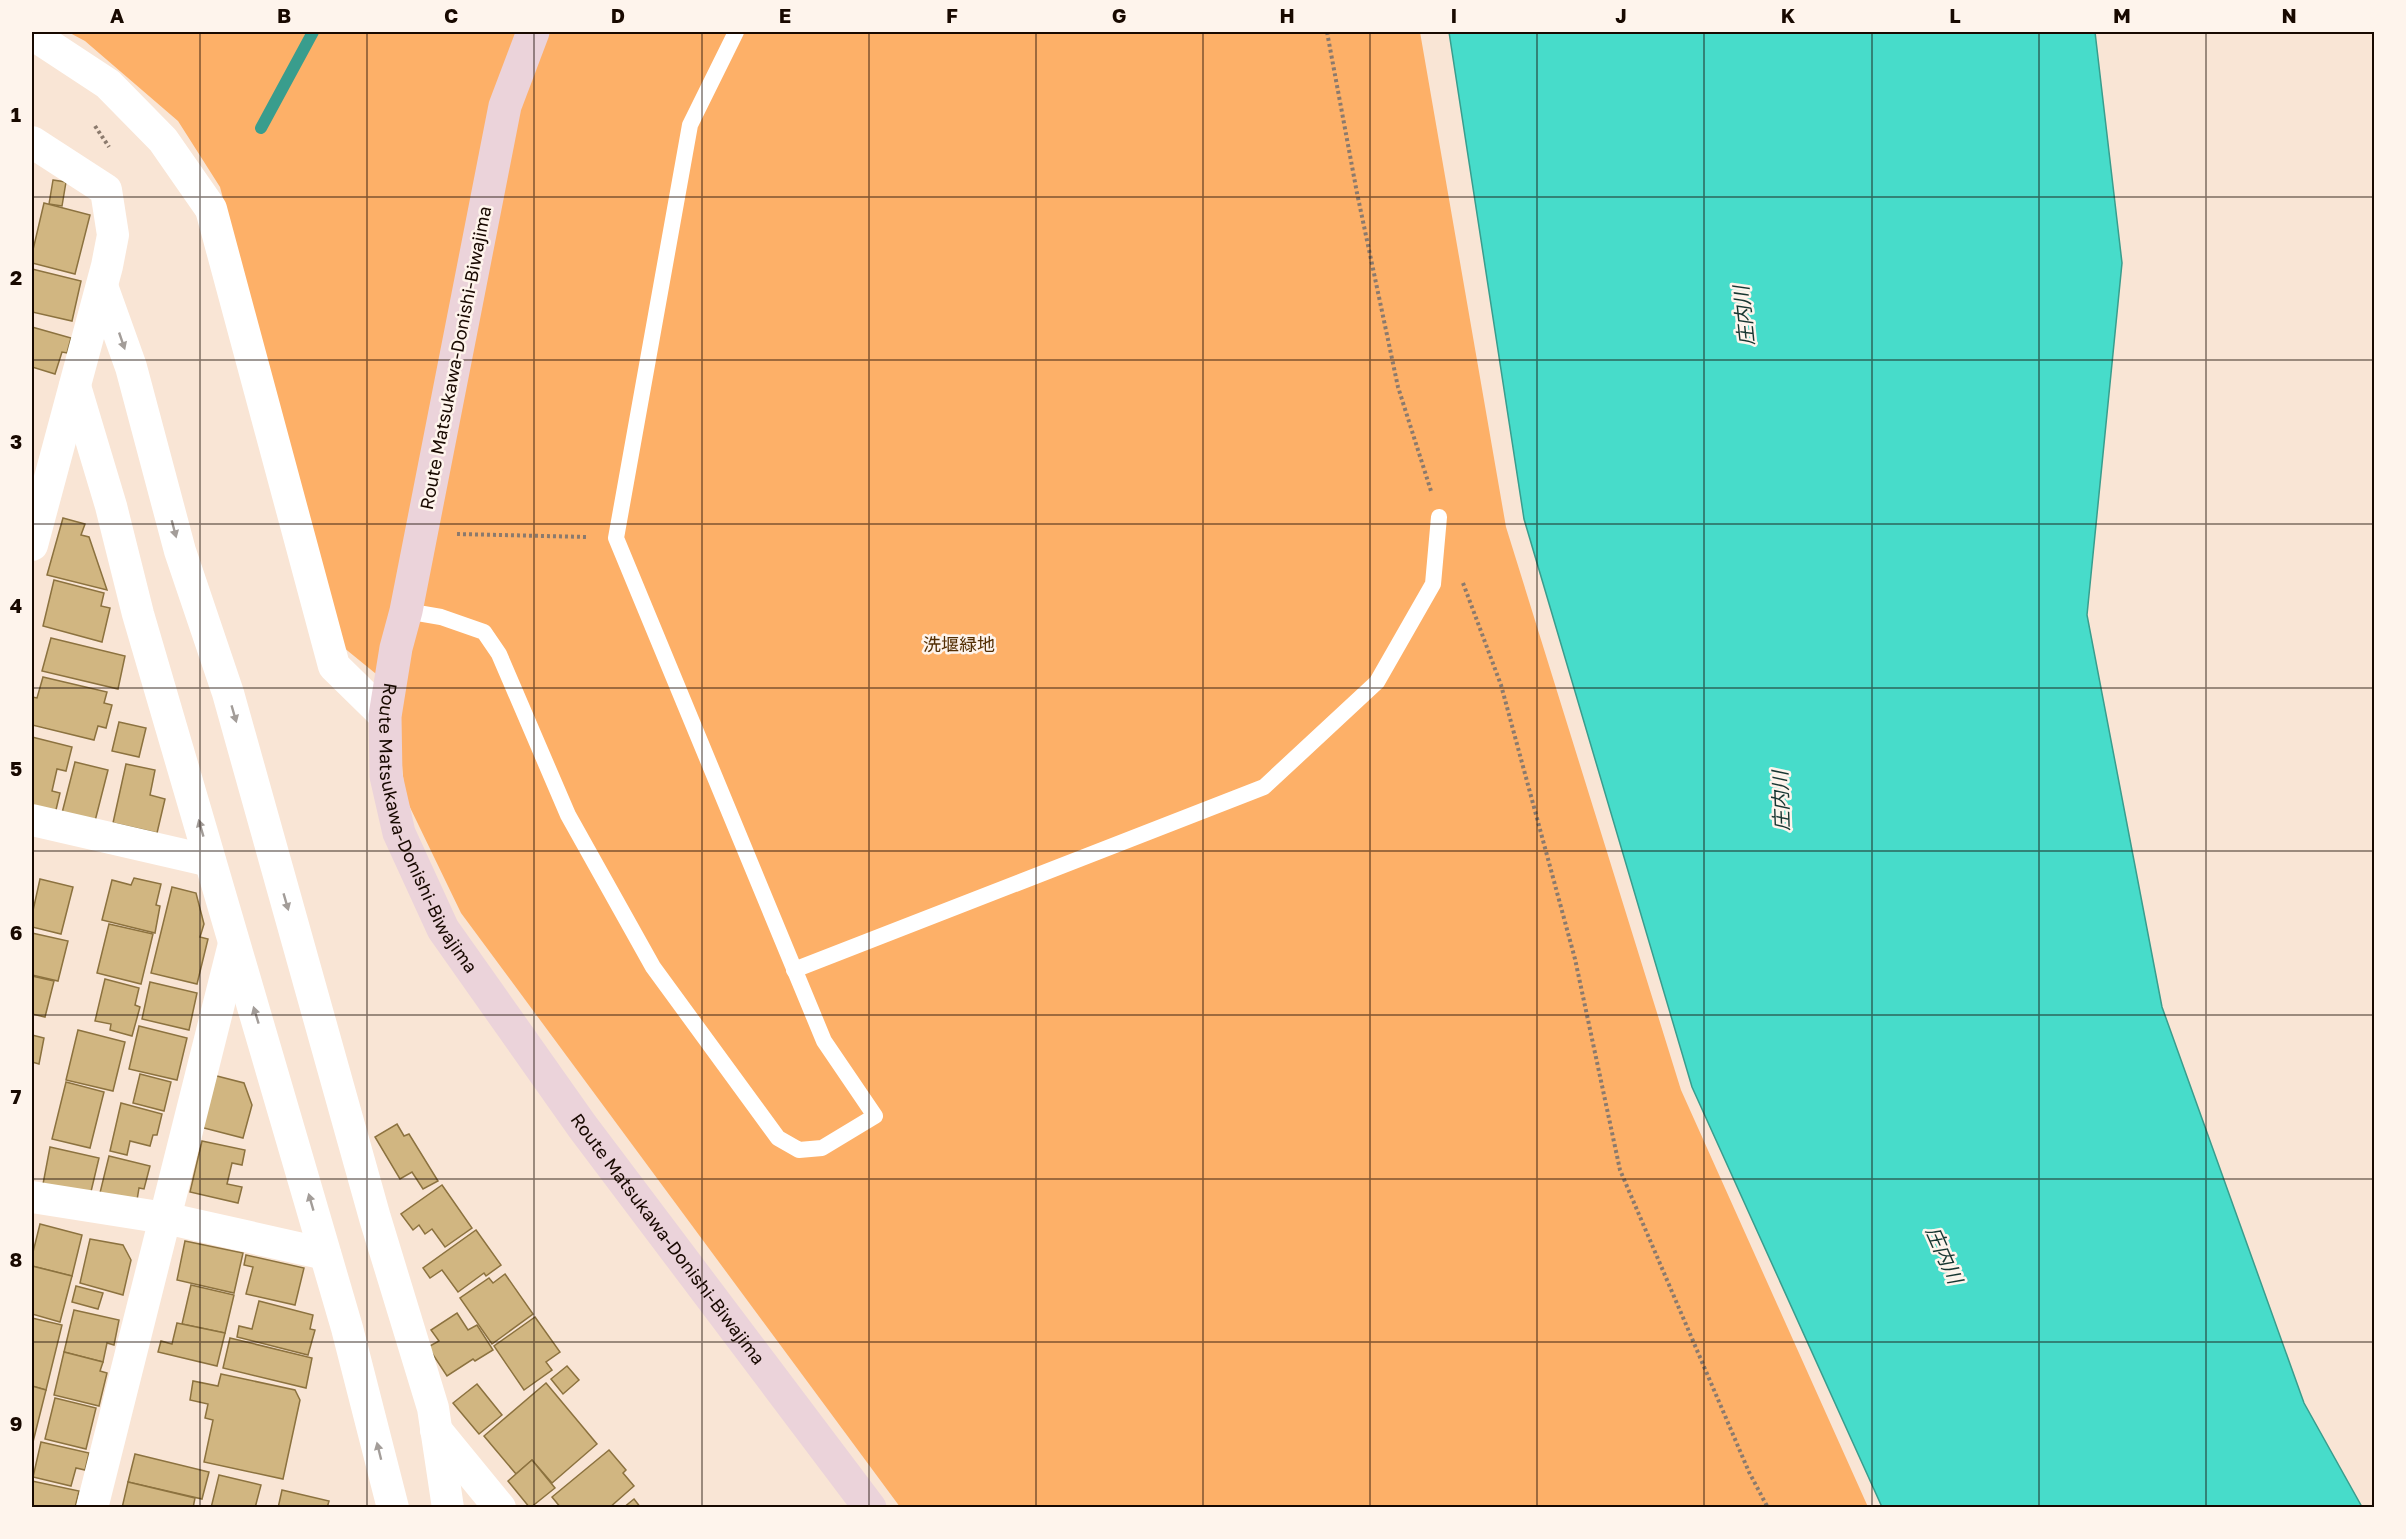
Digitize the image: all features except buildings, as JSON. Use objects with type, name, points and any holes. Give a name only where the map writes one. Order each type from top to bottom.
[{"type":"main road","name":"Route Matsukawa-Donishi-Biwajima","points":[[533,32],[505,106],[422,533],[396,648],[385,716],[386,776],[399,833],[443,929],[582,1126],[870,1508]]},
{"type":"street","points":[[32,34],[108,84],[163,140],[211,209],[334,666],[385,716]]},
{"type":"street","points":[[32,142],[106,190],[113,235],[102,286],[32,546]]},
{"type":"street","points":[[102,286],[131,367],[180,551],[228,693],[375,1218],[433,1408],[448,1508]]},
{"type":"street","points":[[75,386],[111,506],[138,614],[326,1254],[393,1508]]},
{"type":"street","points":[[32,820],[210,861]]},
{"type":"street","points":[[92,1508],[234,944]]},
{"type":"street","points":[[32,1197],[165,1218],[326,1254]]},
{"type":"street","points":[[436,1430],[500,1508]]},
{"type":"lane","points":[[406,611],[441,617],[484,632],[499,654],[567,815],[653,967],[778,1138],[799,1150],[822,1148],[875,1116],[824,1041],[615,538],[690,125],[736,32]]},
{"type":"lane","points":[[794,970],[1264,787],[1377,682],[1433,584],[1439,517]]},
{"type":"path","points":[[1327,32],[1357,194],[1398,387],[1439,517]]},
{"type":"path","points":[[422,533],[615,538]]},
{"type":"path","points":[[1459,573],[1500,685],[1568,936],[1620,1170],[1749,1472],[1768,1508]]},
{"type":"green space","name":"洗堰緑地","points":[[68,32],[1420,32],[1506,527],[1681,1090],[1868,1507],[900,1507],[461,913],[405,797],[400,744],[402,695],[343,647],[220,187],[178,121],[85,41]]},
{"type":"water","name":"庄内川","points":[[1449,32],[2095,32],[2122,263],[2087,615],[2162,1007],[2304,1403],[2362,1507],[1882,1507],[1692,1087],[1524,519]]},
{"type":"waterway","points":[[261,128],[313,32]]}]
